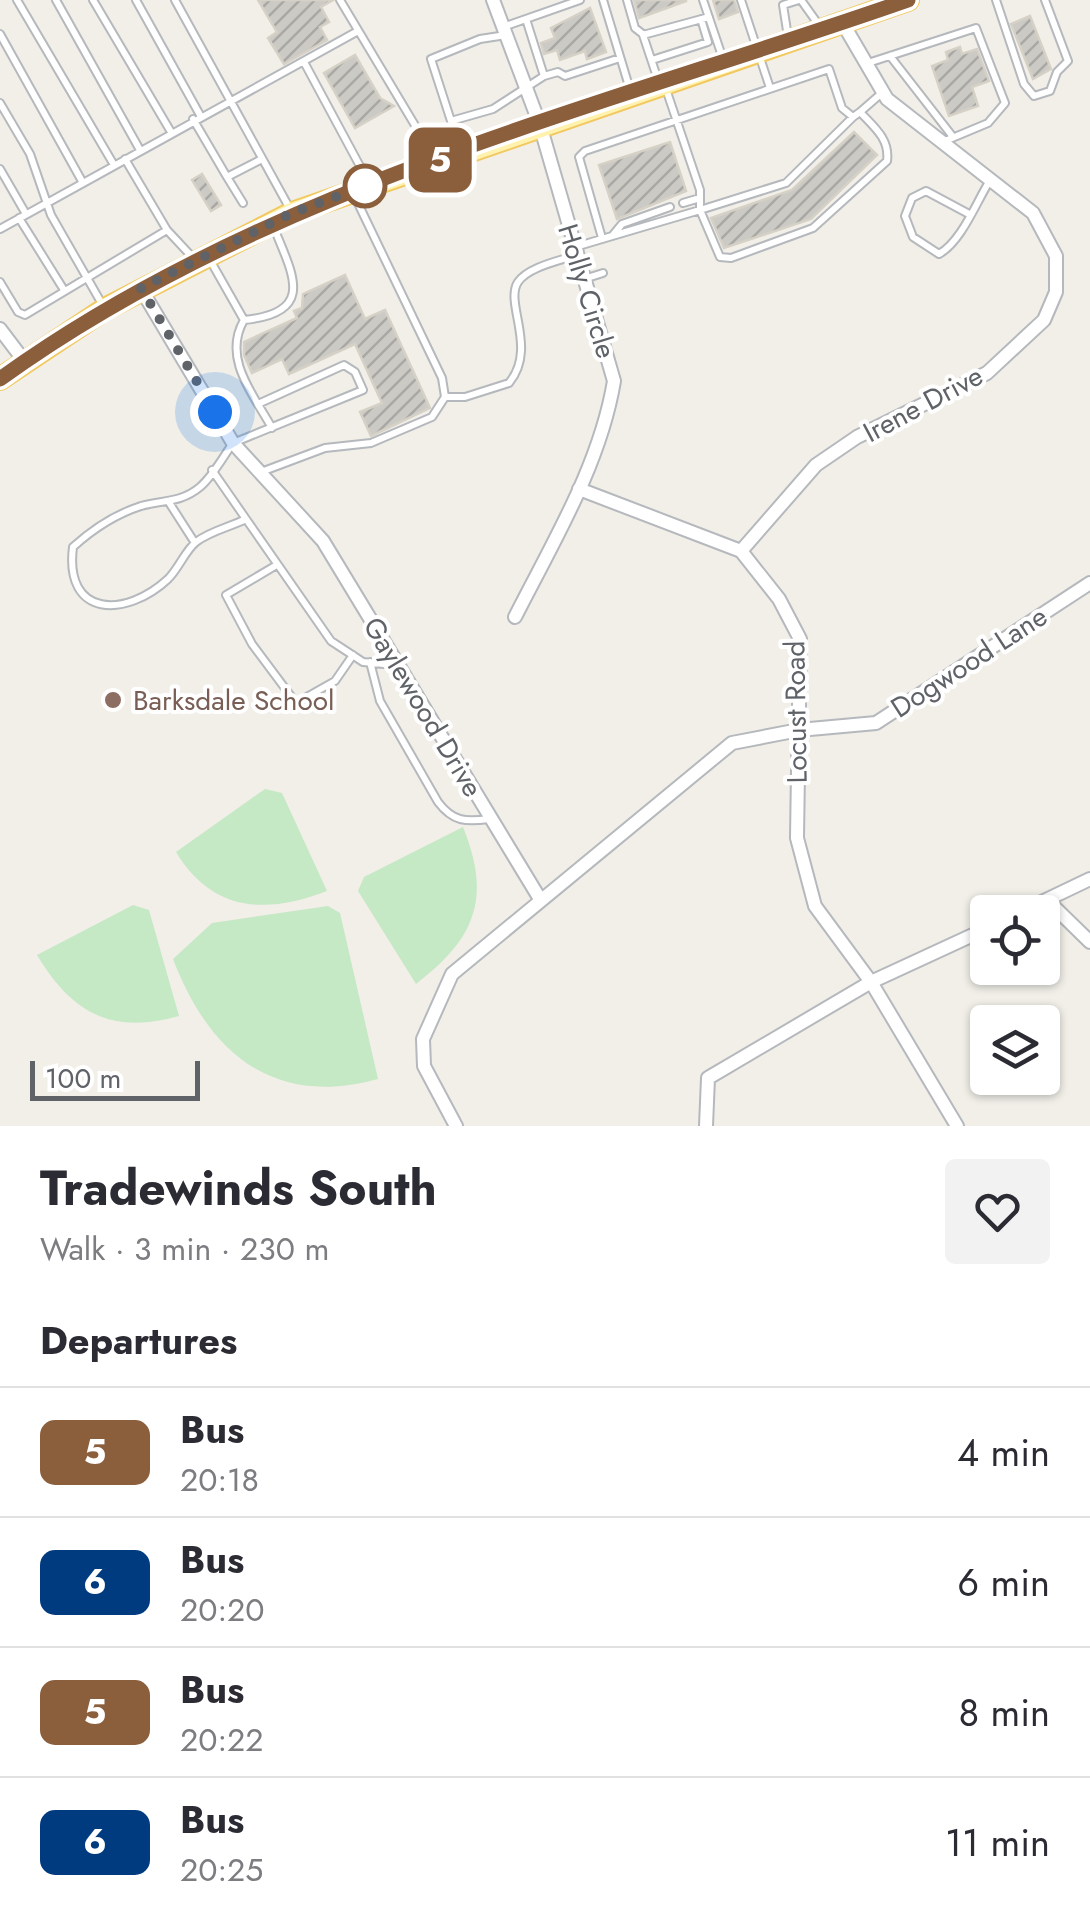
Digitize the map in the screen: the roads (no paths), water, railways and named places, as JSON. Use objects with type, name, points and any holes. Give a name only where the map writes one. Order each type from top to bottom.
[{"type":"main road","points":[[0,380],[141,288],[292,213],[822,30],[886,4],[908,0]]},
{"type":"street","name":"Holly Circle","points":[[493,0],[540,126],[614,382],[608,418],[579,489],[515,618]]},
{"type":"street","name":"Irene Drive","points":[[740,551],[816,465],[858,437],[987,373],[1044,320],[1056,292],[1056,256],[1033,213],[883,92],[842,22]]},
{"type":"street","name":"Gaylewood Drive","points":[[141,288],[233,443],[322,541],[540,900]]},
{"type":"street","points":[[0,329],[25,362]]},
{"type":"street","name":"Locust Road","points":[[579,489],[740,551],[779,599],[800,639],[797,838],[815,906],[871,982],[957,1126]]},
{"type":"street","name":"Dogwood Lane","points":[[540,900],[732,742],[799,730],[876,723],[1090,583]]},
{"type":"street","points":[[1058,895],[1090,880]]},
{"type":"street","points":[[456,1126],[424,1066],[423,1039],[452,974],[540,900]]},
{"type":"street","points":[[1060,913],[1090,942]]},
{"type":"street","points":[[706,1126],[708,1078],[871,982],[970,936]]},
{"type":"lane","points":[[17,0],[114,166]]},
{"type":"lane","points":[[56,0],[140,150]]},
{"type":"lane","points":[[92,0],[170,132]]},
{"type":"lane","points":[[136,0],[242,203]]},
{"type":"lane","points":[[174,0],[292,213]]},
{"type":"lane","points":[[340,0],[419,132],[428,164]]},
{"type":"lane","points":[[580,0],[431,59],[451,120],[493,109],[525,84],[544,76],[558,72],[565,76],[620,58]]},
{"type":"lane","points":[[602,0],[631,94]]},
{"type":"lane","points":[[602,238],[579,157],[585,151],[675,121],[770,88],[829,69],[842,108],[881,134],[889,148],[887,161],[813,228],[731,258],[720,257],[700,210],[700,198],[675,121],[662,84],[626,0]]},
{"type":"lane","points":[[652,60],[708,42],[704,0]]},
{"type":"lane","points":[[741,0],[770,88]]},
{"type":"lane","points":[[789,40],[783,5],[800,0],[822,30]]},
{"type":"lane","points":[[996,0],[1024,84],[1034,96],[1050,90],[1068,61],[1046,0]]},
{"type":"lane","points":[[644,35],[705,18]]},
{"type":"lane","points":[[705,18],[724,63]]},
{"type":"lane","points":[[526,19],[544,76]]},
{"type":"lane","points":[[866,64],[890,56],[976,28],[1005,103],[988,123],[946,140],[890,56]]},
{"type":"lane","points":[[0,229],[229,98],[242,98],[358,30]]},
{"type":"lane","points":[[0,34],[84,183]]},
{"type":"lane","points":[[304,62],[434,361],[445,397]]},
{"type":"lane","points":[[445,397],[465,396],[508,383],[522,350],[515,299],[518,282],[526,274],[602,238],[786,182],[883,92]]},
{"type":"lane","points":[[0,103],[30,154],[50,215],[105,309]]},
{"type":"lane","points":[[126,158],[167,230],[201,256],[244,320]]},
{"type":"lane","points":[[227,177],[262,159]]},
{"type":"lane","points":[[0,169],[64,290]]},
{"type":"lane","points":[[969,214],[926,191],[912,198],[905,216],[913,237],[939,254],[946,251],[969,214],[990,180]]},
{"type":"lane","points":[[683,202],[700,198]]},
{"type":"lane","points":[[612,236],[622,224],[670,207]]},
{"type":"lane","points":[[244,320],[284,309],[295,296],[295,280],[272,222]]},
{"type":"lane","points":[[0,282],[18,312],[25,315],[167,230]]},
{"type":"lane","points":[[583,279],[603,273]]},
{"type":"lane","points":[[244,320],[234,348],[272,428]]},
{"type":"lane","points":[[246,519],[194,543],[168,579],[146,594],[117,606],[95,604],[77,592],[70,569],[73,546],[92,530],[143,505],[170,504],[200,487],[233,443],[363,390],[355,372],[344,365],[258,404]]},
{"type":"lane","points":[[260,472],[325,448],[372,443],[432,417],[445,397]]},
{"type":"lane","points":[[212,470],[275,566],[331,641],[353,656],[398,665]]},
{"type":"lane","points":[[170,504],[194,543]]},
{"type":"lane","points":[[275,566],[226,595],[252,644],[296,704],[335,681],[353,656]]},
{"type":"lane","points":[[370,662],[380,701],[438,802],[449,816],[467,822],[491,818]]},
{"type":"place","name":"Barksdale School","points":[[113,700]]}]
